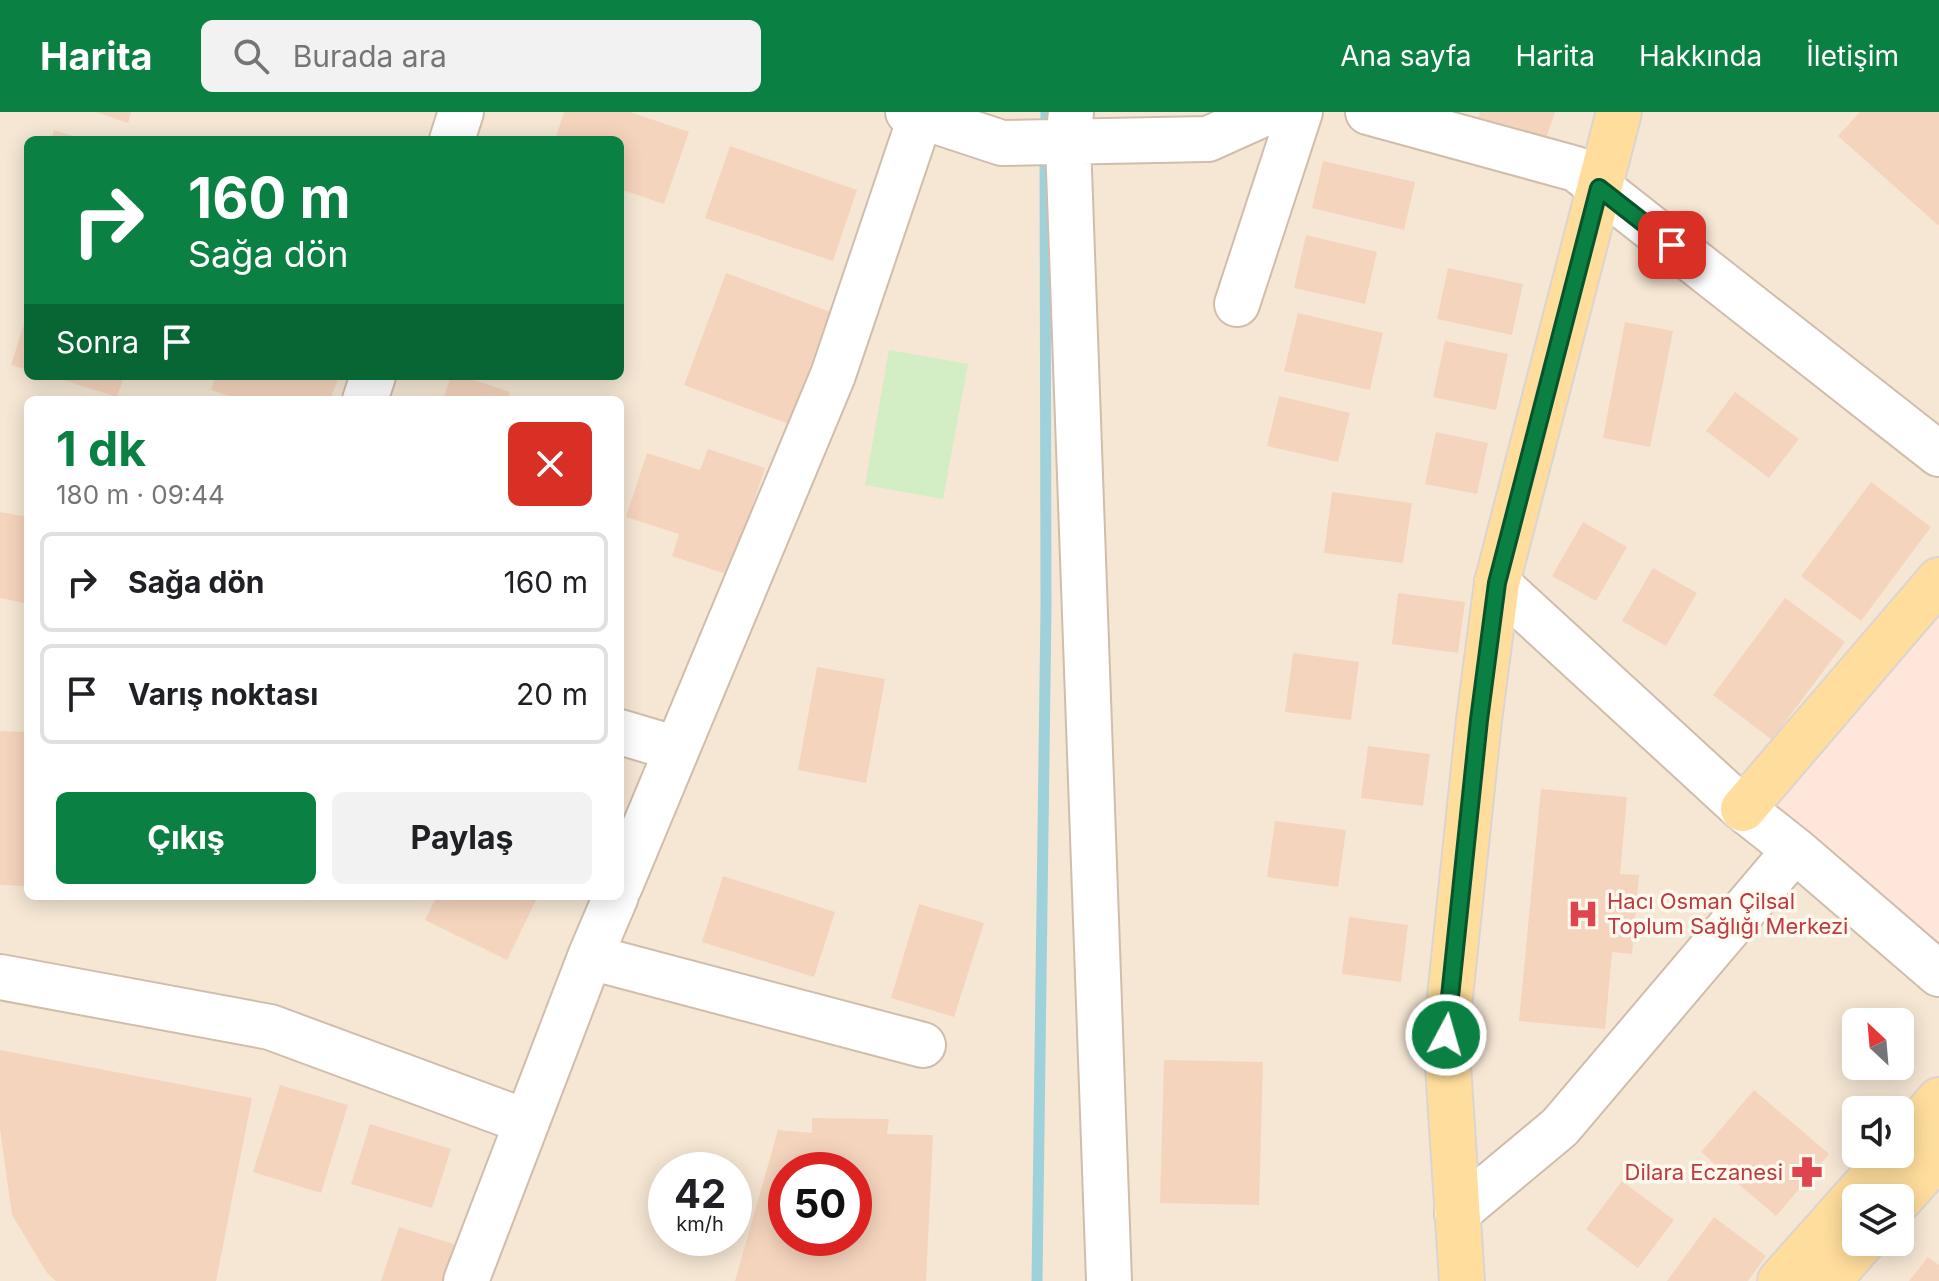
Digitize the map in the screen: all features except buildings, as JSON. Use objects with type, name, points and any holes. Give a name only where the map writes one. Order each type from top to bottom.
[{"type":"main road","points":[[1462,1281],[1446,1035],[1479,720],[1497,583],[1619,112]]},
{"type":"main road","points":[[1743,809],[1939,580]]},
{"type":"main road","points":[[1914,1129],[1939,1100]]},
{"type":"main road","points":[[1913,1184],[1939,1155]]},
{"type":"main road","points":[[1780,1281],[1881,1168]]},
{"type":"main road","points":[[1828,1281],[1850,1256]]},
{"type":"street","points":[[453,136],[461,112]]},
{"type":"street","points":[[624,876],[833,375],[917,114],[1002,143],[1070,127],[1208,139],[1268,112]]},
{"type":"street","points":[[1237,304],[1300,112]]},
{"type":"street","points":[[1368,112],[1576,169],[1939,454]]},
{"type":"street","points":[[1070,127],[1109,1281]]},
{"type":"street","points":[[1497,583],[1743,809],[1939,974]]},
{"type":"street","points":[[624,733],[677,749]]},
{"type":"street","points":[[1457,1213],[1560,1127],[1795,850]]},
{"type":"street","points":[[466,1281],[614,900]]},
{"type":"street","points":[[590,957],[923,1045]]},
{"type":"street","points":[[0,977],[270,1027],[527,1122]]},
{"type":"shaded area","points":[[0,112],[1939,112],[1939,1281],[0,1281]]},
{"type":"shaded area","points":[[1939,580],[1939,974],[1743,809]]},
{"type":"green space","points":[[889,350],[968,364],[943,499],[865,485]]},
{"type":"waterway","points":[[1046,112],[1046,132]]},
{"type":"waterway","points":[[1037,1281],[1046,607],[1045,150]]},
{"type":"place","name":"Hacı Osman Çilsal Toplum Sağlığı Merkezi","points":[[1583,914]]},
{"type":"place","name":"Dilara Eczanesi","points":[[1807,1172]]},
{"type":"route","points":[[1446,1035],[1479,720],[1497,583],[1599,188],[1672,245]]}]
